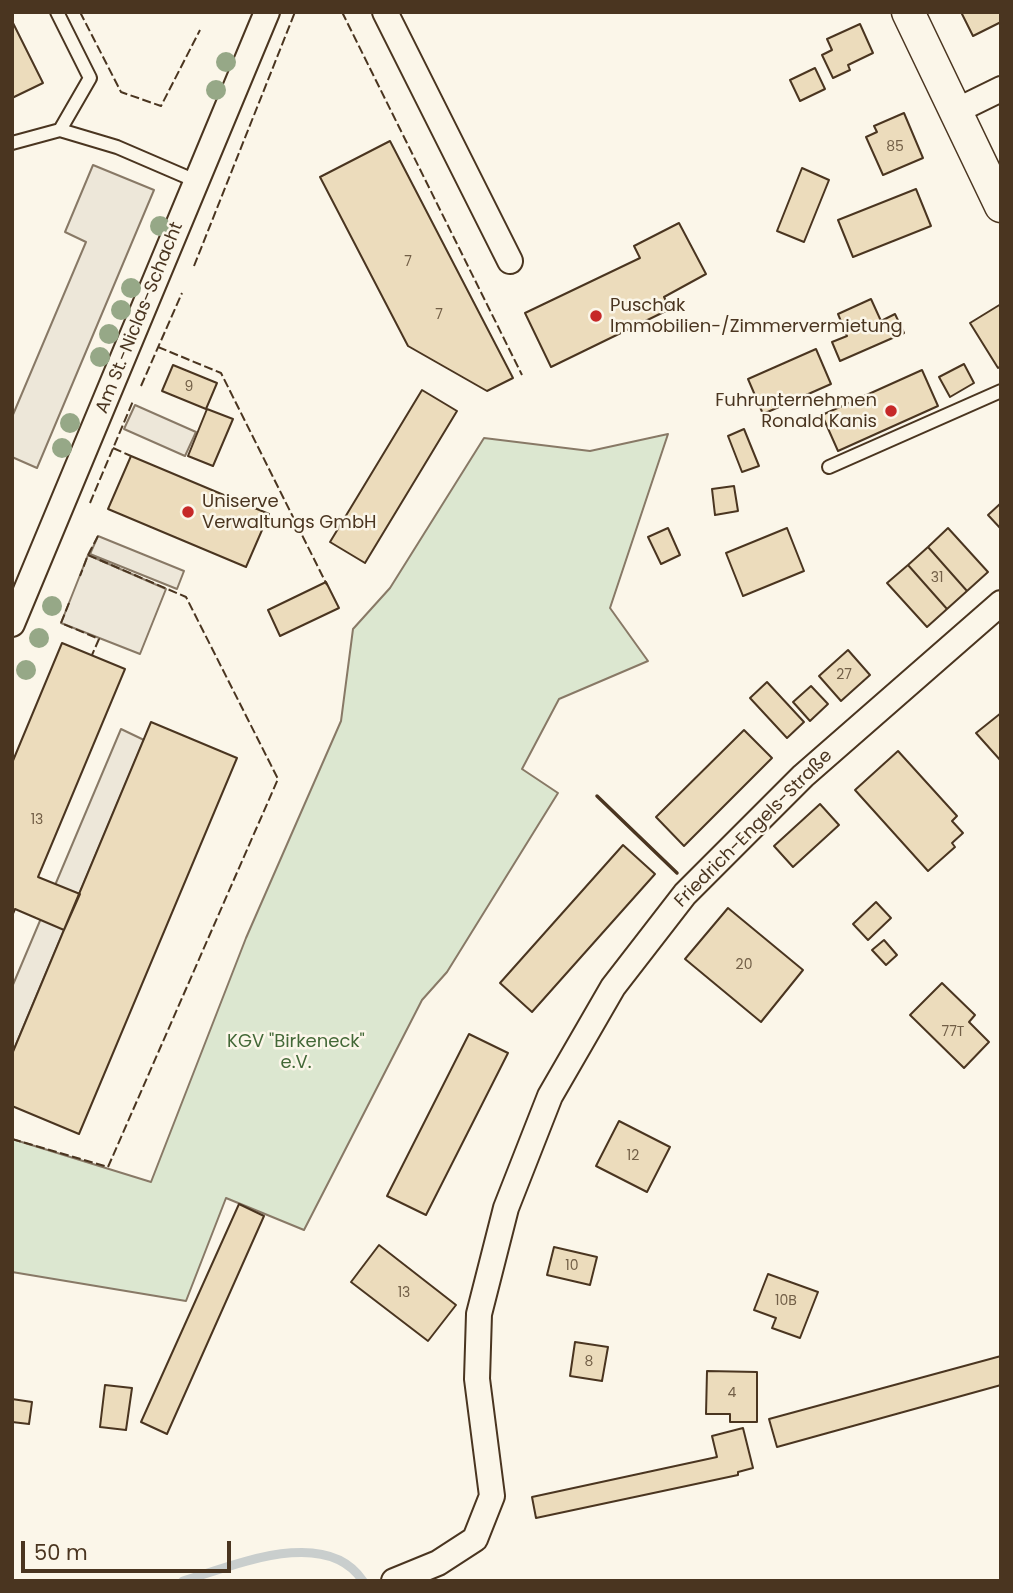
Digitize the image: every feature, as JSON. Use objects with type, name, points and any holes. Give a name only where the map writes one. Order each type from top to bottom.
[{"type":"street","name":"Am St.-Niclas-Schacht","points":[[12,624],[267,12]]},
{"type":"street","points":[[385,12],[510,261]]},
{"type":"street","points":[[908,12],[1001,206]]},
{"type":"street","points":[[956,111],[1001,89]]},
{"type":"street","name":"Friedrich-Engels-Straße","points":[[396,1580],[438,1563],[475,1539],[492,1496],[477,1379],[480,1314],[506,1208],[550,1096],[613,987],[685,894],[803,776],[1001,603]]},
{"type":"lane","points":[[57,12],[90,78],[60,130]]},
{"type":"lane","points":[[12,143],[60,130],[117,148],[196,181]]},
{"type":"lane","points":[[829,467],[1001,391]]},
{"type":"green space","name":"KGV \"Birkeneck\" e.V.","points":[[668,434],[610,608],[648,661],[559,699],[522,769],[558,793],[447,972],[422,1000],[304,1230],[226,1198],[186,1301],[12,1272],[12,1139],[151,1182],[246,938],[341,721],[353,629],[390,588],[484,438],[590,451]]},
{"type":"shaded area","points":[[93,165],[154,190],[37,468],[12,457],[12,417],[86,242],[65,232]]},
{"type":"shaded area","points":[[135,405],[196,432],[185,456],[124,429]]},
{"type":"shaded area","points":[[98,536],[184,571],[177,589],[90,554]]},
{"type":"shaded area","points":[[88,555],[166,589],[140,654],[61,623]]},
{"type":"shaded area","points":[[121,729],[144,740],[12,1054],[12,987]]},
{"type":"building","points":[[961,12],[1001,12],[1001,22],[973,36]]},
{"type":"building","points":[[12,21],[43,83],[12,98]]},
{"type":"building","points":[[860,24],[873,53],[848,65],[850,70],[833,78],[822,55],[832,50],[827,39]]},
{"type":"building","points":[[815,68],[825,89],[800,101],[790,80]]},
{"type":"building","points":[[904,113],[923,158],[883,175],[866,137],[877,132],[874,126]]},
{"type":"building","points":[[390,141],[513,378],[487,391],[408,346],[320,177]]},
{"type":"building","points":[[802,168],[829,180],[804,242],[777,231]]},
{"type":"building","points":[[916,189],[931,226],[853,257],[838,220]]},
{"type":"building","points":[[679,223],[706,274],[664,297],[670,309],[551,367],[525,313],[640,258],[634,246]]},
{"type":"building","points":[[871,299],[881,321],[895,314],[904,333],[840,361],[832,342],[847,336],[838,314]]},
{"type":"building","points":[[1001,304],[1001,366],[998,368],[970,323]]},
{"type":"building","points":[[816,349],[831,384],[763,414],[748,379]]},
{"type":"building","points":[[964,364],[974,383],[950,397],[939,377]]},
{"type":"building","points":[[173,365],[217,383],[206,409],[162,391]]},
{"type":"building","points":[[922,370],[938,406],[838,451],[822,415]]},
{"type":"building","points":[[422,390],[457,411],[365,563],[330,542]]},
{"type":"building","points":[[207,409],[233,419],[213,466],[188,456]]},
{"type":"building","points":[[744,429],[759,466],[742,472],[728,436]]},
{"type":"building","name":"Uniserve Verwaltungs GmbH","points":[[131,456],[269,514],[246,567],[108,509]]},
{"type":"building","points":[[734,486],[738,511],[715,515],[712,489]]},
{"type":"building","points":[[1001,503],[1001,529],[988,515]]},
{"type":"building","points":[[668,528],[680,555],[661,564],[648,537]]},
{"type":"building","points":[[787,528],[804,571],[743,596],[726,553]]},
{"type":"building","points":[[948,528],[988,572],[967,591],[928,547]]},
{"type":"building","points":[[928,547],[967,591],[947,609],[908,565]]},
{"type":"building","points":[[908,565],[947,609],[927,627],[887,583]]},
{"type":"building","points":[[326,582],[339,608],[280,636],[268,610]]},
{"type":"building","points":[[62,643],[125,669],[38,877],[80,894],[64,930],[15,909],[12,916],[12,763]]},
{"type":"building","points":[[848,650],[870,675],[841,701],[819,676]]},
{"type":"building","points":[[767,682],[804,722],[787,738],[750,698]]},
{"type":"building","points":[[811,686],[828,704],[810,721],[793,702]]},
{"type":"building","points":[[1001,713],[1001,761],[976,733]]},
{"type":"building","points":[[151,722],[237,758],[79,1134],[12,1106],[12,1054]]},
{"type":"building","points":[[744,730],[772,758],[684,846],[656,817]]},
{"type":"building","points":[[898,751],[957,816],[952,821],[963,833],[952,843],[955,847],[928,871],[855,790]]},
{"type":"building","points":[[820,804],[839,825],[793,867],[774,846]]},
{"type":"building","points":[[623,845],[655,874],[532,1012],[500,983]]},
{"type":"building","points":[[876,902],[891,918],[868,940],[853,924]]},
{"type":"building","points":[[728,908],[803,970],[761,1022],[685,959]]},
{"type":"building","points":[[884,940],[897,955],[886,965],[872,950]]},
{"type":"building","points":[[942,983],[975,1015],[969,1022],[989,1042],[964,1068],[910,1015]]},
{"type":"building","points":[[469,1034],[508,1053],[426,1215],[387,1196]]},
{"type":"building","points":[[619,1121],[670,1147],[647,1192],[596,1166]]},
{"type":"building","points":[[239,1204],[264,1216],[167,1434],[141,1422]]},
{"type":"building","points":[[379,1245],[456,1305],[428,1341],[351,1282]]},
{"type":"building","points":[[554,1247],[597,1257],[590,1285],[547,1275]]},
{"type":"building","points":[[768,1274],[818,1292],[800,1338],[772,1328],[776,1318],[754,1310]]},
{"type":"building","points":[[575,1342],[608,1347],[602,1381],[570,1376]]},
{"type":"building","points":[[1001,1356],[1001,1385],[777,1447],[769,1419]]},
{"type":"building","points":[[707,1371],[757,1372],[757,1422],[730,1422],[730,1414],[706,1414]]},
{"type":"building","points":[[105,1385],[132,1388],[126,1430],[100,1427]]},
{"type":"building","points":[[12,1399],[32,1402],[29,1424],[12,1422]]},
{"type":"building","points":[[743,1428],[753,1468],[738,1472],[738,1475],[536,1518],[532,1497],[717,1457],[712,1436]]},
{"type":"waterway","points":[[183,1581],[252,1560],[303,1552],[326,1555],[347,1564],[363,1581]]},
{"type":"fence","points":[[80,12],[121,92],[161,106],[200,30]]},
{"type":"fence","points":[[194,266],[295,12]]},
{"type":"fence","points":[[342,12],[522,375]]},
{"type":"fence","points":[[141,386],[182,293]]},
{"type":"fence","points":[[158,347],[221,373],[327,585]]},
{"type":"fence","points":[[90,503],[133,401]]},
{"type":"fence","points":[[113,448],[131,456]]},
{"type":"fence","points":[[88,555],[98,536]]},
{"type":"fence","points":[[12,1139],[108,1167],[278,779],[186,597],[88,555],[80,576]]},
{"type":"fence","points":[[69,603],[61,623],[99,639],[92,655]]},
{"type":"wall","points":[[597,796],[677,873]]},
{"type":"place","name":"Puschak Immobilien-/Zimmervermietung","points":[[596,316]]},
{"type":"place","name":"Fuhrunternehmen Ronald Kanis","points":[[891,411]]},
{"type":"place","name":"Uniserve Verwaltungs GmbH","points":[[188,512]]}]
